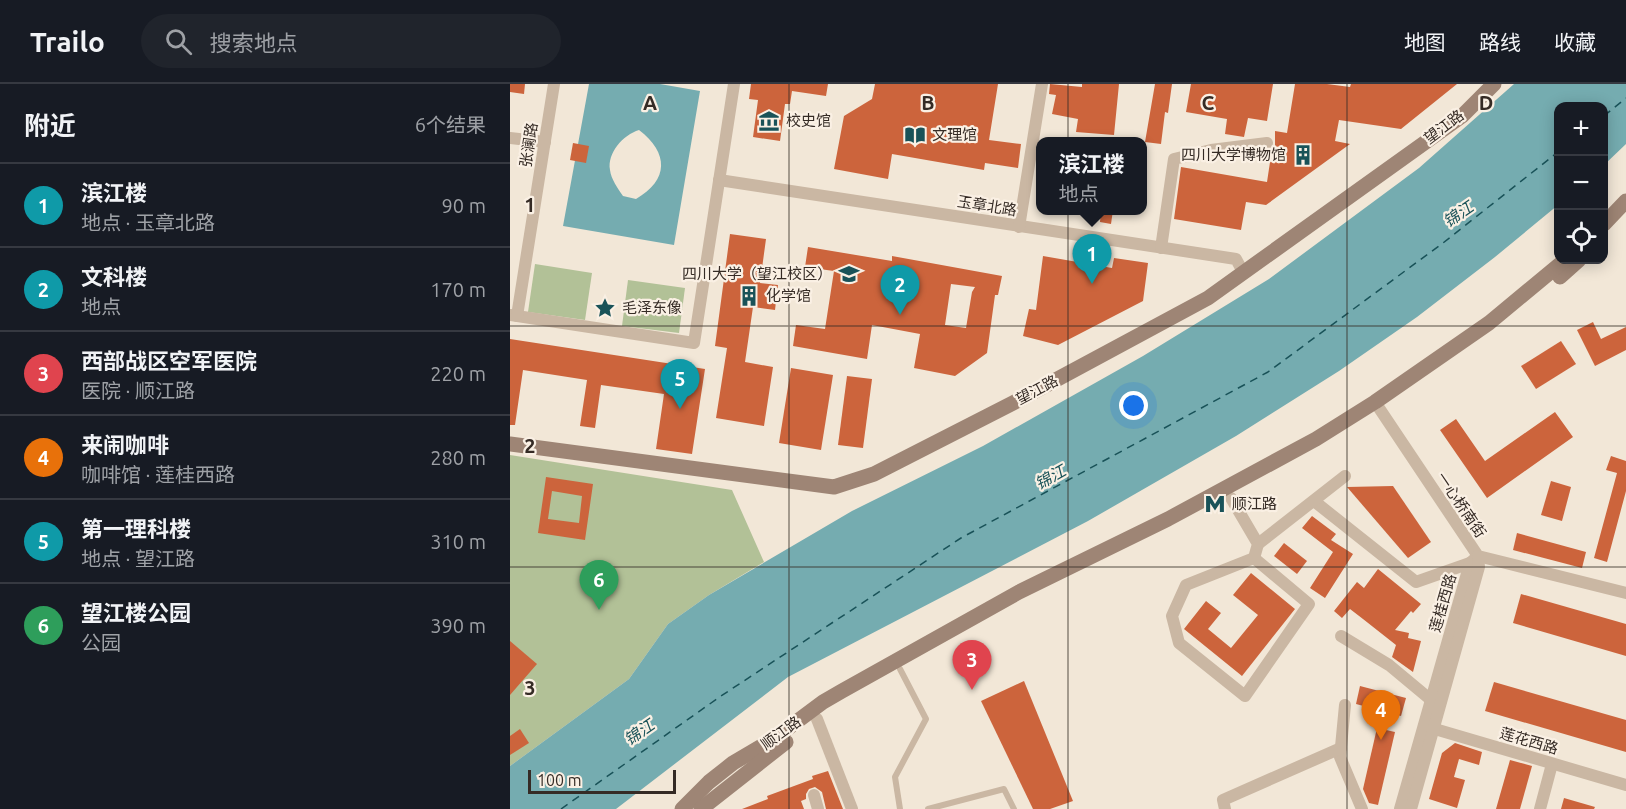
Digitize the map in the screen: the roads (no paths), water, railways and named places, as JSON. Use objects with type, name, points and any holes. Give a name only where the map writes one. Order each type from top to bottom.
[{"type":"main road","name":"望江路","points":[[510,444],[834,487],[874,474],[1013,403],[1208,298],[1462,116],[1494,84]]},
{"type":"main road","points":[[1608,220],[1626,201]]},
{"type":"main road","points":[[1608,233],[1626,215]]},
{"type":"main road","name":"顺江路","points":[[701,809],[846,699],[1023,601],[1231,498],[1324,446],[1489,323],[1560,264]]},
{"type":"main road","name":"顺江路","points":[[682,809],[709,782],[733,763],[772,740],[823,702],[849,686],[1019,592],[1239,482],[1378,406],[1495,331],[1574,264]]},
{"type":"street","name":"张澜路","points":[[514,316],[554,84]]},
{"type":"street","points":[[514,316],[694,343],[734,84]]},
{"type":"street","points":[[1019,227],[1042,84]]},
{"type":"street","points":[[510,138],[545,142]]},
{"type":"street","points":[[1161,248],[1174,159],[1211,150],[1267,144]]},
{"type":"street","name":"玉章北路","points":[[718,180],[1236,259],[1244,272]]},
{"type":"street","name":"一心桥南街","points":[[1378,406],[1474,560],[1626,593]]},
{"type":"street","points":[[1254,558],[1258,544],[1345,476]]},
{"type":"street","points":[[1231,498],[1258,544]]},
{"type":"street","points":[[1314,501],[1416,582],[1474,560]]},
{"type":"street","points":[[1254,558],[1309,604],[1245,696],[1179,643],[1172,616],[1186,585],[1254,558]]},
{"type":"street","name":"莲桂西路","points":[[1411,809],[1429,727],[1431,700],[1474,560]]},
{"type":"street","name":"莲桂西路","points":[[1400,809],[1429,727],[1479,567],[1474,560]]},
{"type":"street","points":[[1341,636],[1389,665],[1431,700]]},
{"type":"street","points":[[1345,705],[1340,757],[1362,809]]},
{"type":"street","points":[[817,719],[852,809]]},
{"type":"street","name":"莲花西路","points":[[1429,727],[1626,785]]},
{"type":"street","points":[[1225,809],[1223,800],[1341,748]]},
{"type":"street","points":[[1540,809],[1552,764]]},
{"type":"street","points":[[814,795],[818,809]]},
{"type":"lane","points":[[900,669],[926,719],[895,777],[900,809]]},
{"type":"lane","points":[[928,809],[1004,789],[1014,809]]},
{"type":"water","points":[[589,84],[660,84],[700,91],[674,245],[563,226]],"holes":[[[639,130],[649,139],[660,157],[659,175],[647,192],[636,199],[623,196],[611,173],[611,157],[622,140],[633,132]]]},
{"type":"water","name":"锦江","points":[[1514,84],[1626,84],[1626,144],[1608,161],[1608,102],[1554,102],[1554,208],[1417,317],[1339,371],[1236,436],[1088,521],[788,677],[616,809],[510,809],[510,766],[629,679],[668,624],[709,595],[852,511],[983,446],[1143,356],[1269,279],[1419,168]]},
{"type":"place","name":"校史馆","points":[[769,121]]},
{"type":"place","name":"文理馆","points":[[915,135]]},
{"type":"place","name":"四川大学博物馆","points":[[1303,155]]},
{"type":"place","name":"四川大学（望江校区）","points":[[849,274]]},
{"type":"place","name":"滨江楼","points":[[1092,284]]},
{"type":"place","name":"化学馆","points":[[749,296]]},
{"type":"place","name":"毛泽东像","points":[[605,308]]},
{"type":"place","name":"文科楼","points":[[900,315]]},
{"type":"place","name":"第一理科楼","points":[[680,409]]},
{"type":"place","name":"顺江路","points":[[1215,504]]},
{"type":"place","name":"望江楼公园","points":[[599,610]]},
{"type":"place","name":"西部战区空军医院","points":[[972,690]]},
{"type":"place","name":"来闹咖啡","points":[[1381,740]]}]
